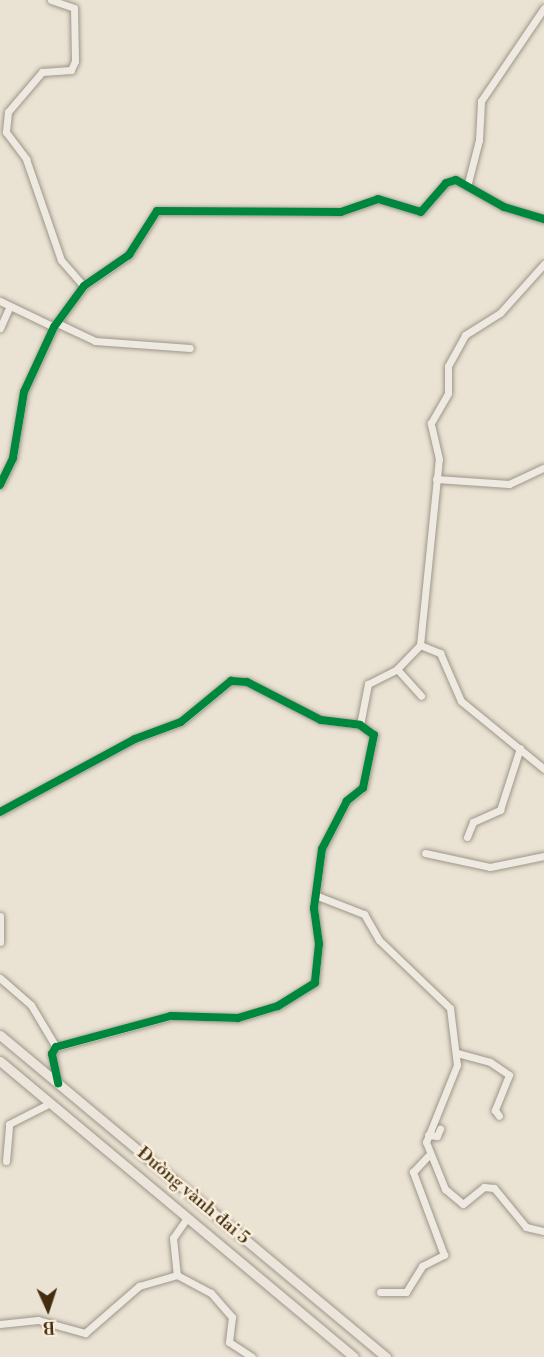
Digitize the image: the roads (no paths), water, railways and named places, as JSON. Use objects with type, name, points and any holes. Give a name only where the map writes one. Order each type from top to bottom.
[{"type":"main road","name":"Đường vành đai 5","points":[[0,1035],[386,1357]]},
{"type":"main road","name":"Đường vành đai 5","points":[[0,1061],[354,1357]]},
{"type":"street","points":[[51,0],[74,8],[71,70],[42,72],[2,120],[7,136],[26,159],[61,260],[84,286]]},
{"type":"street","points":[[468,183],[479,136],[477,118],[481,101],[544,8]]},
{"type":"street","points":[[0,485],[13,458],[24,392],[55,325],[84,286],[129,255],[157,211],[341,212],[378,199],[421,212],[450,180],[468,183],[504,207],[544,219]]},
{"type":"street","points":[[360,725],[368,684],[397,669],[420,645],[440,453],[431,423],[448,393],[447,371],[465,334],[500,313],[544,264]]},
{"type":"street","points":[[0,301],[95,341],[190,348]]},
{"type":"street","points":[[0,328],[10,306]]},
{"type":"street","points":[[436,479],[509,484],[544,468]]},
{"type":"street","points":[[420,645],[440,653],[461,701],[544,769]]},
{"type":"street","points":[[397,669],[421,696]]},
{"type":"street","points":[[0,812],[129,743],[181,722],[231,681],[247,682],[321,720],[360,725],[374,735],[363,788],[347,801],[325,843],[315,895],[316,980],[284,1003],[228,1019],[171,1016],[56,1047],[52,1054],[58,1083]]},
{"type":"street","points":[[467,837],[473,822],[500,810],[520,748]]},
{"type":"street","points":[[424,853],[490,867],[544,856]]},
{"type":"street","points":[[315,895],[364,914],[379,940],[442,997],[452,1014],[457,1053],[456,1071],[428,1135],[428,1156],[458,1203],[484,1187],[494,1188],[526,1227],[544,1231]]},
{"type":"street","points":[[0,916],[0,942]]},
{"type":"street","points":[[0,978],[31,1005],[56,1047]]},
{"type":"street","points":[[457,1053],[490,1062],[509,1075],[495,1110],[499,1116]]},
{"type":"street","points":[[6,1161],[9,1124],[50,1103]]},
{"type":"street","points":[[428,1135],[437,1136],[441,1129]]},
{"type":"street","points":[[380,1292],[406,1292],[422,1266],[444,1255],[413,1172],[428,1156]]},
{"type":"street","points":[[177,1275],[173,1238],[187,1218]]},
{"type":"street","points":[[0,1324],[38,1320],[85,1333],[139,1286],[177,1275],[211,1293],[232,1317],[229,1342],[252,1357]]}]
